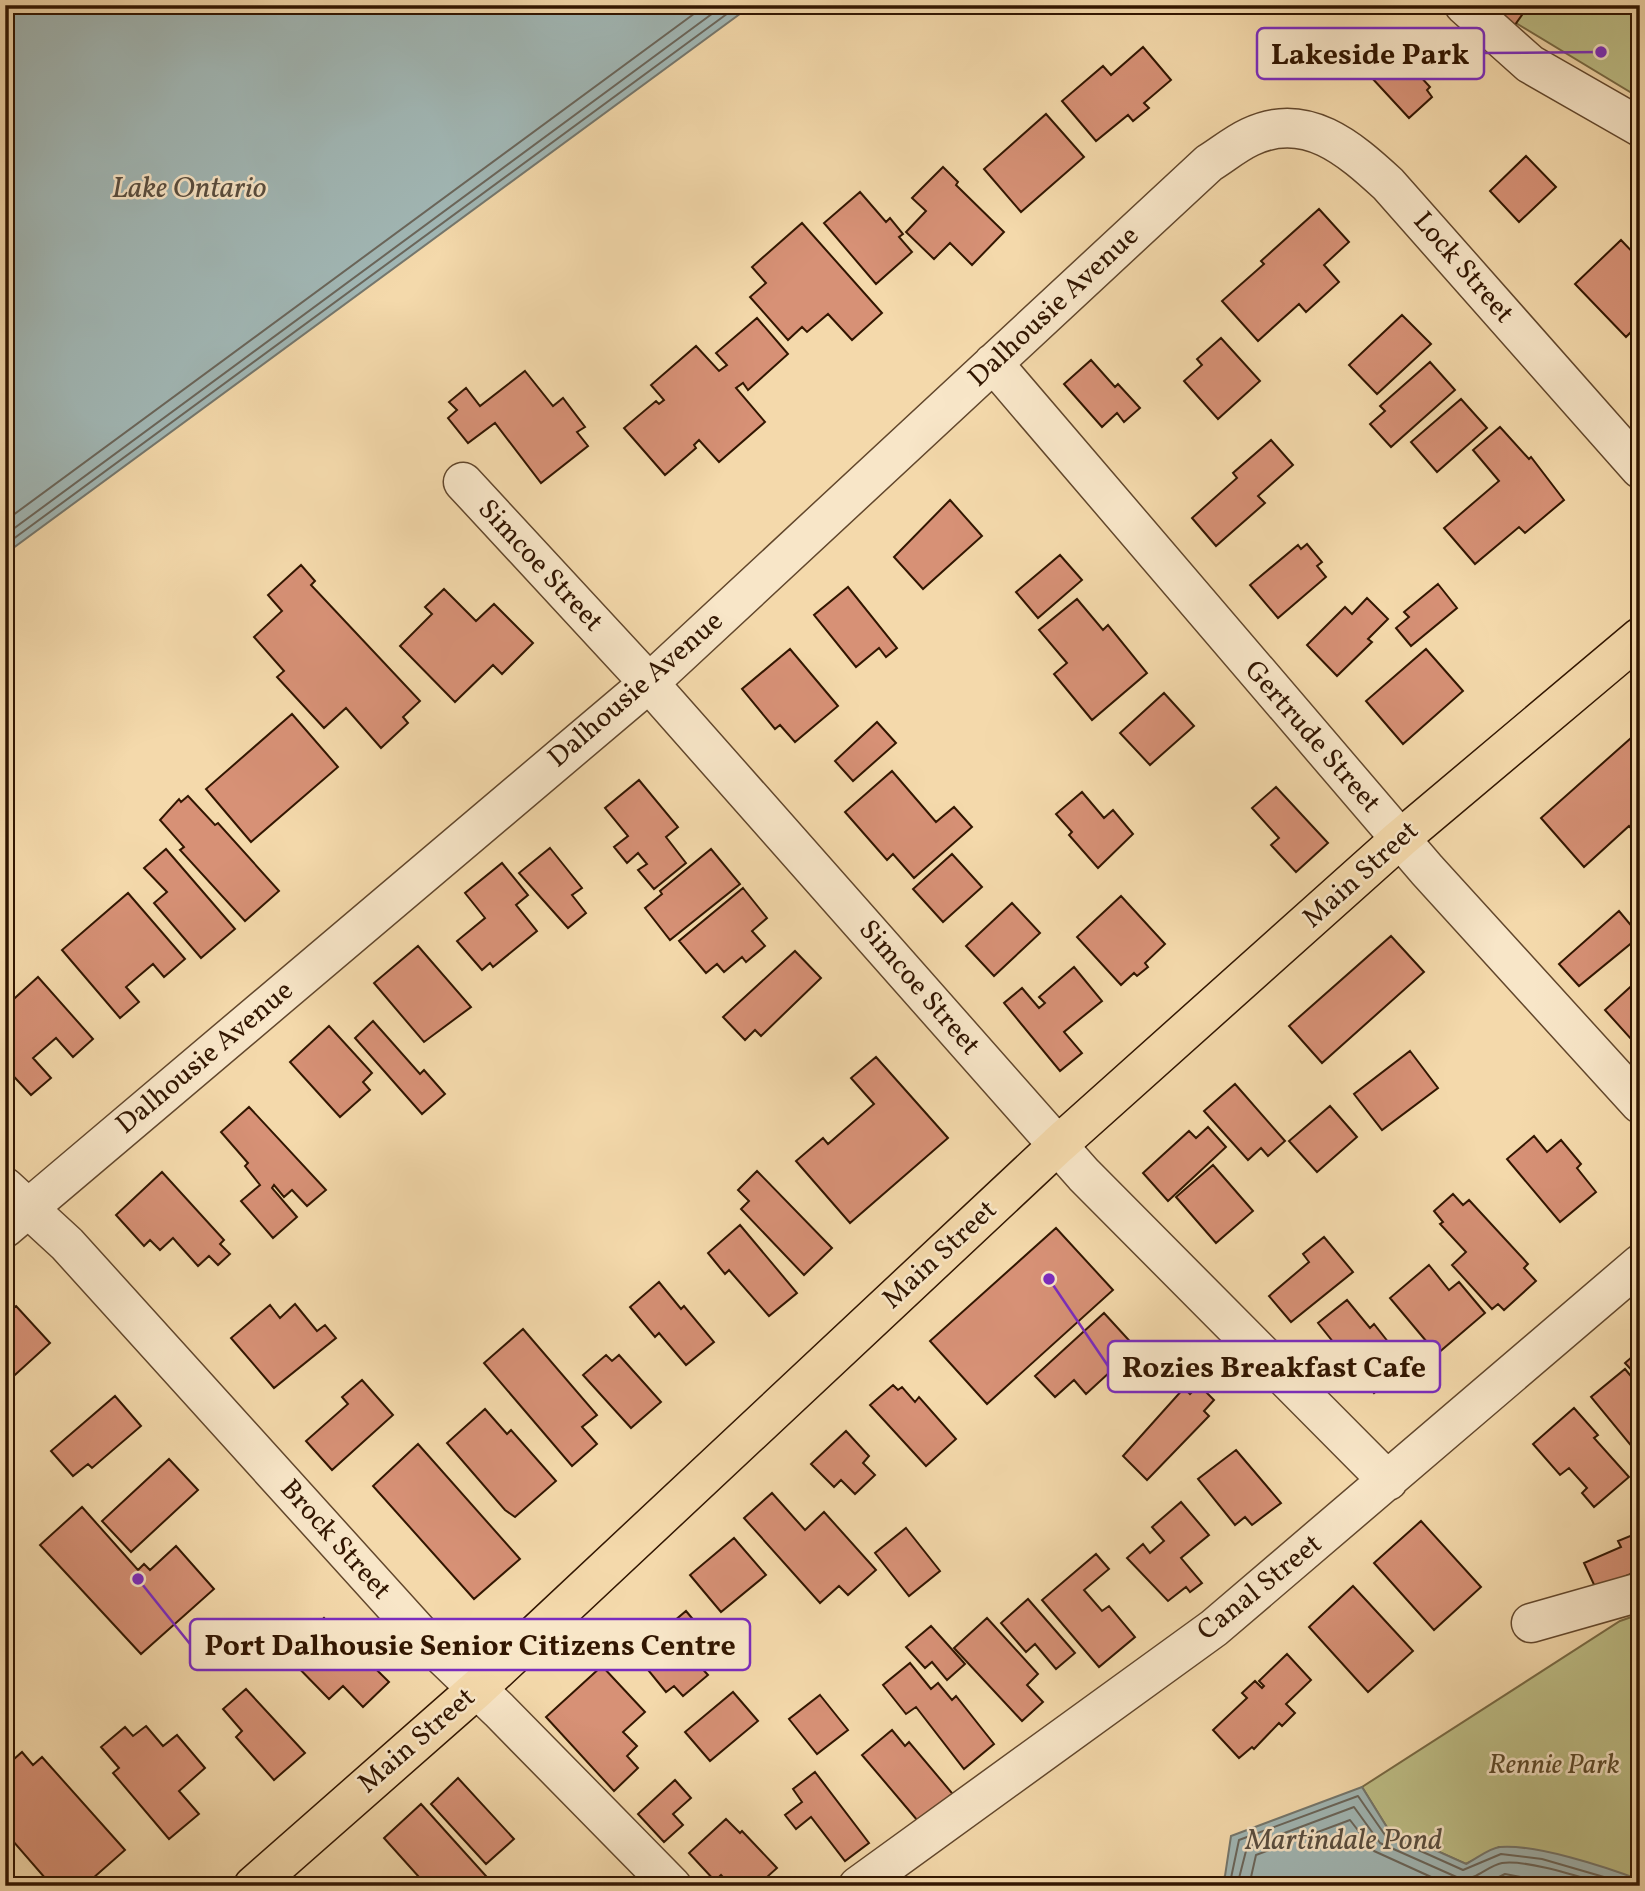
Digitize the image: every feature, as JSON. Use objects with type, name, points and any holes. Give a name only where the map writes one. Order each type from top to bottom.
[{"type":"main road","name":"Main Street","points":[[253,1886],[478,1688],[1058,1145],[1400,839],[1640,638]]},
{"type":"street","points":[[1464,5],[1530,64],[1640,127]]},
{"type":"street","name":"Lock Street","points":[[1251,136],[1284,129],[1315,132],[1346,145],[1388,184],[1640,469]]},
{"type":"street","name":"Dalhousie Avenue","points":[[13,1208],[649,683],[1209,163],[1251,136]]},
{"type":"street","name":"Gertrude Street","points":[[993,363],[1400,839],[1640,1104]]},
{"type":"street","name":"Simcoe Street","points":[[463,482],[649,683],[1058,1145],[1388,1481]]},
{"type":"street","name":"Brock Street","points":[[13,1208],[67,1244],[420,1634],[478,1688],[672,1886]]},
{"type":"street","name":"Canal Street","points":[[858,1886],[1214,1628],[1640,1264]]},
{"type":"street","points":[[1531,1623],[1640,1592]]},
{"type":"green space","points":[[1486,5],[1640,5],[1640,98]]},
{"type":"green space","name":"Rennie Park","points":[[1640,1614],[1640,1880],[1543,1852],[1499,1847],[1466,1864],[1388,1829],[1362,1787],[1620,1621]]},
{"type":"water","name":"Lake Ontario","points":[[5,5],[752,5],[5,554]]},
{"type":"water","name":"Martindale Pond","points":[[1362,1787],[1388,1829],[1466,1864],[1500,1847],[1532,1849],[1609,1869],[1640,1880],[1640,1886],[1208,1886],[1225,1876],[1231,1836]]},
{"type":"building","points":[[1480,5],[1529,5],[1512,29]]},
{"type":"building","points":[[1386,39],[1430,87],[1427,90],[1432,97],[1409,118],[1359,64]]},
{"type":"building","points":[[1143,47],[1171,80],[1144,103],[1149,108],[1133,121],[1128,115],[1096,141],[1062,101],[1103,66],[1111,75]]},
{"type":"building","points":[[1046,114],[1084,157],[1021,212],[984,169]]},
{"type":"building","points":[[1526,156],[1556,187],[1519,222],[1490,191]]},
{"type":"building","points":[[943,167],[958,182],[956,185],[1004,232],[972,265],[950,243],[934,259],[906,232],[926,211],[912,198]]},
{"type":"building","points":[[860,192],[886,222],[890,218],[903,234],[899,237],[912,252],[876,284],[824,223]]},
{"type":"building","points":[[1319,209],[1349,242],[1324,265],[1339,282],[1306,312],[1299,304],[1258,341],[1222,301],[1264,264],[1261,261]]},
{"type":"building","points":[[802,223],[882,313],[852,340],[828,314],[807,332],[802,327],[788,340],[750,297],[766,283],[752,267]]},
{"type":"building","points":[[1621,240],[1640,260],[1640,335],[1634,329],[1626,337],[1575,284]]},
{"type":"building","points":[[1402,315],[1431,344],[1377,394],[1349,365]]},
{"type":"building","points":[[757,318],[788,354],[748,390],[743,383],[736,388],[765,422],[719,462],[699,440],[694,445],[696,448],[665,475],[624,428],[656,401],[659,404],[664,400],[651,385],[696,346],[719,371],[727,365],[716,353]]},
{"type":"building","points":[[1221,338],[1260,381],[1218,419],[1184,381],[1202,365],[1197,359]]},
{"type":"building","points":[[1091,360],[1115,387],[1118,384],[1140,408],[1124,422],[1117,413],[1102,427],[1064,384]]},
{"type":"building","points":[[1430,362],[1455,390],[1391,447],[1370,424],[1385,411],[1380,406]]},
{"type":"building","points":[[525,371],[553,406],[563,398],[585,427],[577,432],[588,446],[541,483],[495,423],[468,443],[448,418],[457,410],[449,402],[466,388],[480,406]]},
{"type":"building","points":[[1461,399],[1487,428],[1437,472],[1411,442]]},
{"type":"building","points":[[1500,427],[1529,459],[1531,457],[1564,500],[1525,533],[1519,527],[1475,564],[1444,528],[1499,481],[1473,450]]},
{"type":"building","points":[[1271,440],[1293,465],[1258,496],[1265,503],[1216,546],[1192,518],[1237,478],[1233,473]]},
{"type":"building","points":[[950,500],[982,536],[923,589],[894,557]]},
{"type":"building","points":[[1307,544],[1322,562],[1317,566],[1326,577],[1278,618],[1250,585],[1298,545],[1301,549]]},
{"type":"building","points":[[1060,555],[1082,580],[1038,618],[1016,592]]},
{"type":"building","points":[[301,565],[315,581],[311,585],[420,701],[403,717],[408,723],[381,748],[346,708],[324,728],[277,677],[284,671],[254,637],[282,611],[268,595]]},
{"type":"building","points":[[1438,584],[1457,608],[1411,646],[1396,628],[1409,617],[1404,612]]},
{"type":"building","points":[[848,587],[897,648],[886,657],[879,648],[856,667],[814,615]]},
{"type":"building","points":[[444,589],[476,621],[494,604],[533,643],[502,674],[493,665],[455,702],[400,646],[432,614],[425,607]]},
{"type":"building","points":[[1367,598],[1388,619],[1368,639],[1372,642],[1337,676],[1307,645],[1345,607],[1352,614]]},
{"type":"building","points":[[1077,599],[1103,630],[1108,625],[1147,673],[1092,720],[1054,674],[1067,663],[1039,630]]},
{"type":"building","points":[[790,649],[838,706],[795,742],[780,725],[775,729],[742,689]]},
{"type":"building","points":[[1426,649],[1463,691],[1403,744],[1366,701]]},
{"type":"building","points":[[1164,693],[1194,726],[1150,765],[1120,733]]},
{"type":"building","points":[[292,714],[338,767],[251,842],[206,789]]},
{"type":"building","points":[[877,722],[896,743],[853,781],[835,761]]},
{"type":"building","points":[[1640,730],[1640,838],[1629,826],[1584,867],[1541,818]]},
{"type":"building","points":[[892,771],[936,822],[954,807],[972,827],[914,878],[893,854],[887,860],[845,812]]},
{"type":"building","points":[[639,780],[678,827],[666,837],[686,863],[654,889],[638,870],[647,864],[638,853],[627,863],[614,847],[628,836],[605,808]]},
{"type":"building","points":[[1276,787],[1328,843],[1296,872],[1271,845],[1279,838],[1252,808]]},
{"type":"building","points":[[1082,792],[1104,818],[1113,810],[1133,834],[1098,868],[1069,835],[1072,832],[1056,814]]},
{"type":"building","points":[[188,796],[215,825],[218,823],[279,891],[245,921],[180,850],[184,847],[160,820],[179,799],[181,802]]},
{"type":"building","points":[[550,848],[582,888],[572,895],[586,913],[568,928],[519,873]]},
{"type":"building","points":[[166,849],[235,929],[201,958],[154,903],[167,892],[144,868]]},
{"type":"building","points":[[711,849],[740,884],[670,940],[645,908],[662,894],[660,891]]},
{"type":"building","points":[[952,854],[982,887],[943,922],[913,889]]},
{"type":"building","points":[[502,863],[528,895],[516,905],[537,931],[493,967],[490,963],[482,970],[457,941],[485,918],[465,893]]},
{"type":"building","points":[[743,888],[767,918],[752,931],[765,946],[746,962],[742,957],[724,972],[717,964],[706,973],[679,941]]},
{"type":"building","points":[[128,893],[185,959],[164,977],[153,964],[126,987],[139,1002],[120,1018],[62,950]]},
{"type":"building","points":[[1121,896],[1165,944],[1145,963],[1148,967],[1137,976],[1134,973],[1121,985],[1077,937]]},
{"type":"building","points":[[1012,903],[1040,933],[994,976],[966,946]]},
{"type":"building","points":[[1619,911],[1640,936],[1579,986],[1559,964]]},
{"type":"building","points":[[1391,936],[1424,972],[1322,1063],[1289,1026]]},
{"type":"building","points":[[418,946],[471,1007],[424,1042],[374,983]]},
{"type":"building","points":[[795,951],[821,978],[761,1036],[755,1030],[745,1040],[723,1017]]},
{"type":"building","points":[[1074,967],[1102,1001],[1064,1032],[1082,1053],[1060,1071],[1004,1003],[1022,988],[1039,1008],[1045,1003],[1039,997]]},
{"type":"building","points":[[38,977],[93,1039],[73,1057],[56,1038],[33,1058],[51,1078],[31,1095],[5,1067],[5,1007]]},
{"type":"building","points":[[1638,980],[1640,982],[1640,1049],[1605,1010]]},
{"type":"building","points":[[373,1021],[420,1074],[424,1070],[445,1094],[422,1114],[355,1038]]},
{"type":"building","points":[[329,1026],[372,1073],[363,1082],[370,1090],[340,1117],[290,1062]]},
{"type":"building","points":[[1410,1051],[1438,1088],[1382,1130],[1354,1094]]},
{"type":"building","points":[[876,1057],[948,1138],[850,1223],[796,1161],[823,1138],[828,1144],[874,1104],[851,1078]]},
{"type":"building","points":[[1235,1084],[1285,1141],[1268,1156],[1261,1148],[1248,1160],[1204,1111]]},
{"type":"building","points":[[1330,1106],[1357,1137],[1317,1172],[1289,1141]]},
{"type":"building","points":[[249,1107],[326,1190],[307,1206],[292,1190],[284,1197],[274,1185],[272,1188],[297,1217],[273,1238],[241,1201],[260,1185],[245,1166],[248,1163],[221,1132]]},
{"type":"building","points":[[1208,1127],[1226,1147],[1168,1201],[1143,1173],[1189,1131],[1196,1138]]},
{"type":"building","points":[[1534,1136],[1547,1152],[1561,1140],[1581,1164],[1577,1168],[1596,1192],[1560,1222],[1507,1159]]},
{"type":"building","points":[[1213,1165],[1253,1211],[1216,1243],[1176,1197]]},
{"type":"building","points":[[757,1171],[832,1248],[804,1275],[741,1209],[749,1201],[738,1190]]},
{"type":"building","points":[[162,1172],[224,1240],[220,1244],[230,1254],[218,1265],[209,1256],[198,1266],[173,1238],[160,1250],[150,1240],[144,1246],[116,1215]]},
{"type":"building","points":[[1453,1194],[1463,1205],[1469,1200],[1528,1264],[1524,1268],[1536,1281],[1504,1310],[1498,1304],[1492,1309],[1452,1265],[1466,1252],[1440,1224],[1443,1222],[1434,1211]]},
{"type":"building","points":[[740,1225],[797,1293],[769,1316],[729,1270],[725,1274],[708,1253]]},
{"type":"building","points":[[1056,1228],[1113,1290],[987,1404],[930,1341]]},
{"type":"building","points":[[1324,1237],[1353,1272],[1291,1322],[1269,1296],[1309,1262],[1303,1254]]},
{"type":"building","points":[[1429,1265],[1449,1290],[1459,1282],[1485,1313],[1437,1354],[1390,1298]]},
{"type":"building","points":[[659,1282],[681,1309],[684,1306],[714,1342],[686,1365],[659,1333],[655,1337],[630,1307]]},
{"type":"building","points":[[1347,1300],[1370,1328],[1374,1324],[1407,1366],[1374,1393],[1318,1323]]},
{"type":"building","points":[[295,1304],[317,1331],[325,1325],[336,1338],[274,1388],[231,1338],[270,1305],[280,1318]]},
{"type":"building","points":[[16,1306],[50,1343],[5,1384],[5,1315]]},
{"type":"building","points":[[1104,1313],[1136,1348],[1086,1394],[1074,1380],[1055,1397],[1035,1376]]},
{"type":"building","points":[[523,1329],[597,1415],[582,1427],[597,1444],[572,1466],[484,1363]]},
{"type":"building","points":[[1640,1350],[1640,1379],[1625,1363]]},
{"type":"building","points":[[606,1355],[612,1361],[619,1355],[661,1402],[631,1428],[583,1375]]},
{"type":"building","points":[[1625,1369],[1640,1387],[1640,1443],[1633,1448],[1591,1397]]},
{"type":"building","points":[[362,1380],[393,1415],[332,1470],[306,1441],[348,1404],[342,1397]]},
{"type":"building","points":[[893,1385],[898,1390],[902,1387],[915,1402],[919,1397],[956,1439],[926,1466],[870,1405]]},
{"type":"building","points":[[1199,1385],[1214,1400],[1204,1411],[1209,1416],[1147,1480],[1123,1456],[1184,1388],[1190,1394]]},
{"type":"building","points":[[115,1396],[141,1426],[92,1468],[88,1464],[73,1476],[51,1451]]},
{"type":"building","points":[[1574,1408],[1598,1435],[1594,1438],[1629,1477],[1594,1507],[1582,1493],[1587,1488],[1569,1468],[1560,1475],[1533,1444]]},
{"type":"building","points":[[485,1409],[507,1434],[511,1430],[556,1481],[515,1517],[505,1510],[447,1443]]},
{"type":"building","points":[[846,1431],[869,1456],[863,1463],[875,1475],[855,1494],[841,1480],[834,1487],[811,1464]]},
{"type":"building","points":[[418,1444],[520,1559],[474,1599],[373,1486]]},
{"type":"building","points":[[1236,1450],[1281,1503],[1252,1525],[1245,1517],[1235,1525],[1198,1479]]},
{"type":"building","points":[[169,1459],[198,1490],[131,1552],[102,1521]]},
{"type":"building","points":[[772,1493],[805,1530],[824,1512],[876,1570],[848,1595],[839,1586],[820,1603],[744,1518]]},
{"type":"building","points":[[1181,1502],[1209,1535],[1181,1558],[1202,1583],[1190,1592],[1186,1587],[1168,1601],[1127,1558],[1143,1544],[1150,1553],[1164,1541],[1152,1527]]},
{"type":"building","points":[[82,1507],[138,1570],[144,1564],[150,1570],[176,1546],[214,1589],[141,1654],[40,1545]]},
{"type":"building","points":[[1421,1521],[1481,1587],[1434,1630],[1374,1563]]},
{"type":"building","points":[[906,1528],[940,1571],[909,1596],[875,1553]]},
{"type":"building","points":[[1640,1532],[1640,1570],[1596,1589],[1584,1563],[1621,1547],[1618,1541]]},
{"type":"building","points":[[734,1538],[766,1575],[721,1612],[690,1575]]},
{"type":"building","points":[[1096,1554],[1109,1569],[1084,1590],[1102,1611],[1109,1606],[1135,1637],[1099,1667],[1042,1600]]},
{"type":"building","points":[[1353,1586],[1413,1651],[1368,1692],[1309,1627]]},
{"type":"building","points":[[1028,1599],[1075,1653],[1056,1669],[1035,1644],[1026,1652],[1001,1623]]},
{"type":"building","points":[[686,1611],[717,1648],[698,1664],[708,1675],[683,1696],[674,1686],[666,1692],[635,1654]]},
{"type":"building","points":[[324,1618],[389,1682],[363,1707],[343,1686],[329,1699],[286,1655]]},
{"type":"building","points":[[987,1618],[1038,1674],[1027,1685],[1043,1702],[1022,1721],[954,1648]]},
{"type":"building","points":[[931,1626],[965,1664],[947,1680],[932,1662],[925,1668],[906,1647]]},
{"type":"building","points":[[1287,1654],[1311,1680],[1286,1704],[1295,1713],[1282,1726],[1279,1723],[1254,1749],[1252,1747],[1239,1758],[1213,1730],[1247,1698],[1242,1693],[1255,1681],[1262,1688],[1264,1686],[1259,1681]]},
{"type":"building","points":[[910,1663],[931,1689],[938,1683],[952,1700],[956,1696],[994,1744],[964,1769],[916,1707],[906,1714],[883,1685]]},
{"type":"building","points":[[602,1666],[645,1712],[623,1732],[637,1746],[627,1756],[638,1768],[614,1791],[546,1717]]},
{"type":"building","points":[[246,1689],[305,1753],[274,1780],[236,1737],[242,1731],[223,1709]]},
{"type":"building","points":[[733,1692],[758,1721],[710,1761],[685,1732]]},
{"type":"building","points":[[820,1695],[848,1730],[817,1754],[789,1719]]},
{"type":"building","points":[[146,1726],[163,1746],[177,1735],[205,1768],[179,1791],[199,1814],[169,1839],[113,1773],[119,1768],[101,1747],[125,1727],[133,1736]]},
{"type":"building","points":[[892,1730],[905,1746],[909,1742],[957,1799],[923,1827],[862,1755]]},
{"type":"building","points":[[22,1752],[33,1765],[42,1757],[125,1850],[84,1886],[52,1886],[5,1832],[5,1791],[11,1785],[5,1778],[5,1767]]},
{"type":"building","points":[[815,1772],[869,1843],[845,1861],[811,1817],[796,1829],[785,1815],[802,1802],[793,1789]]},
{"type":"building","points":[[458,1778],[514,1839],[486,1864],[431,1804]]},
{"type":"building","points":[[675,1780],[691,1798],[673,1814],[683,1825],[664,1842],[638,1814]]},
{"type":"building","points":[[421,1804],[495,1886],[427,1886],[384,1838]]},
{"type":"building","points":[[726,1819],[740,1833],[742,1831],[777,1868],[757,1886],[731,1886],[721,1875],[715,1881],[689,1853]]},
{"type":"place","name":"Lakeside Park","points":[[1601,52]]},
{"type":"place","name":"Rozies Breakfast Cafe","points":[[1049,1279]]},
{"type":"place","name":"Port Dalhousie Senior Citizens Centre","points":[[138,1579]]}]
